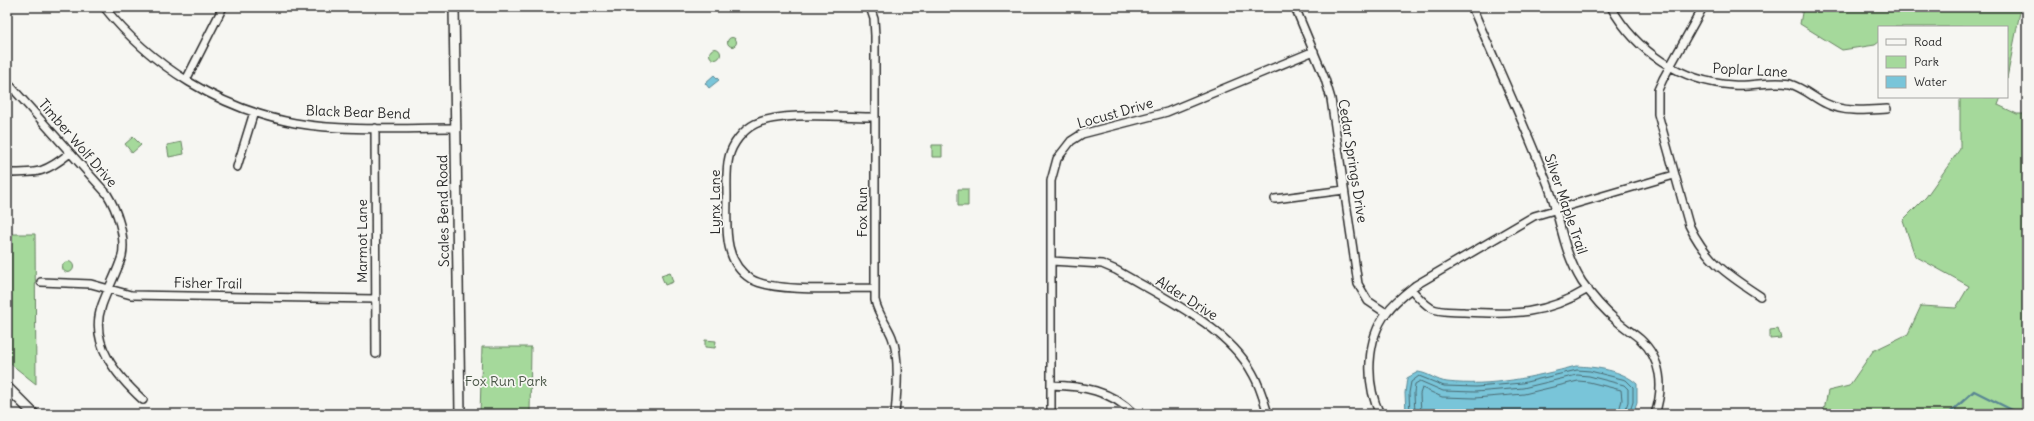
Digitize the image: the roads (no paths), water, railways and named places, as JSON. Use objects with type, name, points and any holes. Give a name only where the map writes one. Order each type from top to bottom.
[{"type":"street","name":"Black Bear Bend","points":[[104,7],[143,49],[168,68],[186,80],[222,99],[254,112],[316,126],[456,128]]},
{"type":"street","points":[[186,80],[223,7]]},
{"type":"street","name":"Scales Bend Road","points":[[454,7],[460,414]]},
{"type":"street","name":"Fox Run","points":[[870,7],[874,19],[875,36],[874,288],[877,311],[892,337],[895,348],[895,414]]},
{"type":"street","name":"Cedar Springs Drive","points":[[1295,7],[1326,79],[1331,99],[1358,284],[1368,301],[1386,313]]},
{"type":"street","name":"Silver Maple Trail","points":[[1472,7],[1546,180],[1562,240],[1571,260],[1588,289],[1601,306],[1640,340],[1650,351],[1656,363],[1661,389],[1654,414]]},
{"type":"street","name":"Poplar Lane","points":[[1610,7],[1619,22],[1633,39],[1652,55],[1689,76],[1709,83],[1734,86],[1777,82],[1791,84],[1828,104],[1846,110],[1887,109]]},
{"type":"street","points":[[1703,7],[1669,66],[1658,90],[1658,114],[1674,176],[1689,225],[1704,252],[1725,273],[1760,296]]},
{"type":"street","name":"Locust Drive","points":[[1051,414],[1051,261],[1053,169],[1057,159],[1071,141],[1082,134],[1167,112],[1314,51]]},
{"type":"street","name":"Timber Wolf Drive","points":[[7,82],[107,194],[114,206],[120,228],[122,254],[101,307],[99,319],[103,348],[111,365],[122,380],[143,400]]},
{"type":"street","points":[[237,168],[254,112]]},
{"type":"street","name":"Lynx Lane","points":[[874,288],[780,287],[762,284],[751,279],[738,267],[729,246],[727,226],[727,168],[729,157],[738,140],[753,125],[772,118],[875,117]]},
{"type":"street","name":"Marmot Lane","points":[[375,128],[376,354]]},
{"type":"street","points":[[7,173],[30,173],[44,171],[70,153]]},
{"type":"street","points":[[1380,414],[1373,395],[1370,365],[1375,334],[1386,313],[1394,302],[1411,289],[1524,221],[1555,210],[1674,176]]},
{"type":"street","points":[[1275,199],[1344,190]]},
{"type":"street","name":"Alder Drive","points":[[1051,261],[1102,264],[1116,270],[1209,326],[1226,339],[1253,374],[1268,414]]},
{"type":"street","name":"Fisher Trail","points":[[41,282],[77,282],[131,295],[376,299]]},
{"type":"street","points":[[1411,289],[1424,303],[1433,309],[1494,314],[1531,312],[1547,309],[1575,297],[1588,289]]},
{"type":"street","points":[[1051,385],[1093,388],[1119,401],[1134,414]]},
{"type":"street","points":[[7,388],[34,414]]},
{"type":"street","points":[[614,414],[641,414]]},
{"type":"water","points":[[714,75],[719,80],[709,88],[705,83]]},
{"type":"water","points":[[1576,366],[1600,368],[1616,372],[1631,379],[1637,384],[1637,403],[1633,414],[1406,413],[1405,393],[1407,378],[1418,372],[1447,382],[1480,383],[1512,380]]},
{"type":"waterway","points":[[1951,414],[1951,412],[1974,391],[2020,414],[2027,402]]},
{"type":"park label","name":"Fox Run Park","points":[[506,381]]}]
